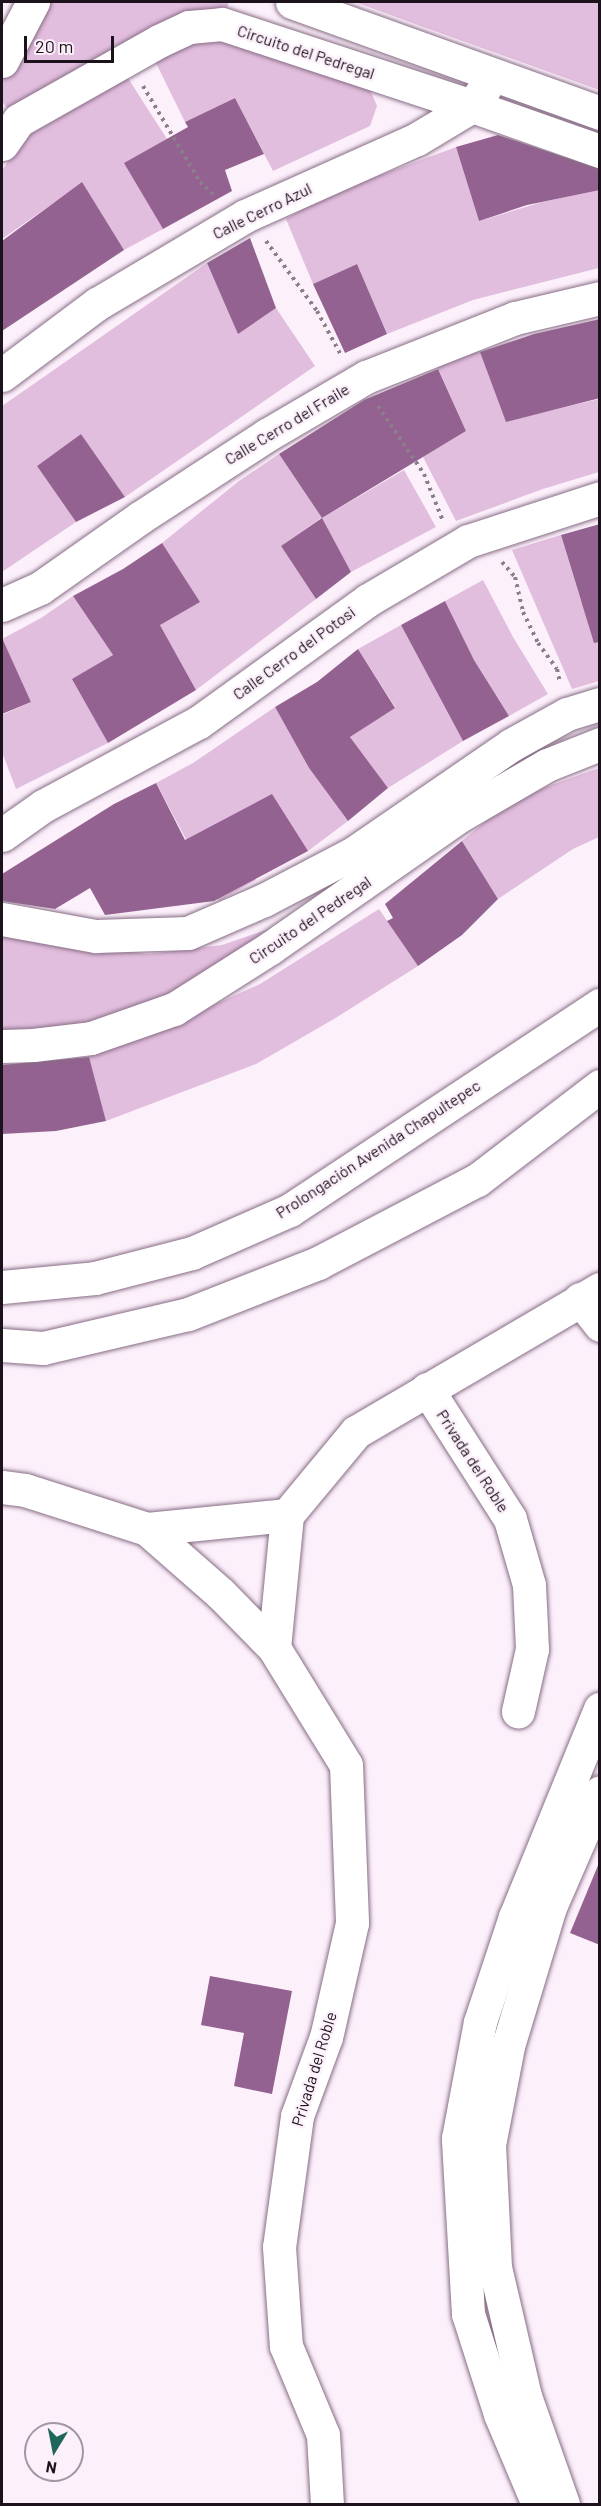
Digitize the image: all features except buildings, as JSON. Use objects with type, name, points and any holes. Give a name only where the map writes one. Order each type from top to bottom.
[{"type":"street","points":[[2,61],[33,2]]},
{"type":"street","points":[[292,2],[600,113]]},
{"type":"street","name":"Circuito del Pedregal","points":[[2,144],[19,120],[128,60],[189,27],[222,24],[472,106],[600,151]]},
{"type":"street","name":"Calle Cerro Azul","points":[[2,375],[97,304],[245,216],[417,140],[472,106],[493,75]]},
{"type":"street","name":"Calle Cerro del Fraile","points":[[2,605],[40,588],[141,517],[267,435],[366,377],[515,318],[600,298]]},
{"type":"street","name":"Calle Cerro del Potosi","points":[[2,835],[43,806],[199,722],[368,600],[468,541],[600,498]]},
{"type":"street","name":"Circuito del Pedregal","points":[[2,919],[96,936],[188,933],[264,900],[352,854],[512,745],[567,714],[600,704]]},
{"type":"street","name":"Circuito del Pedregal","points":[[2,1046],[33,1046],[91,1038],[174,1009],[270,948],[461,815],[547,765],[600,744]]},
{"type":"street","name":"Prolongación Avenida Chapultepec","points":[[2,1287],[95,1278],[181,1256],[290,1210],[600,1005]]},
{"type":"street","points":[[2,1346],[43,1348],[188,1314],[318,1263],[477,1180],[596,1096]]},
{"type":"street","points":[[274,1648],[287,1515],[356,1432],[590,1294],[600,1325]]},
{"type":"street","name":"Privada del Roble","points":[[427,1389],[510,1519],[530,1584],[532,1649],[518,1711]]},
{"type":"street","name":"Privada del Roble","points":[[2,1487],[25,1490],[147,1529],[287,1515]]},
{"type":"street","name":"Privada del Roble","points":[[147,1529],[221,1594],[274,1648],[346,1765],[352,1923],[326,2037],[297,2116],[279,2247],[286,2346],[323,2435],[327,2505]]},
{"type":"street","points":[[538,2505],[500,2414],[468,2314],[458,2138],[480,2022],[515,1917],[600,1709]]},
{"type":"street","points":[[563,2505],[525,2396],[495,2267],[489,2145],[508,2046],[550,1907],[600,1792]]},
{"type":"path","points":[[128,60],[200,182],[224,204],[245,216],[298,282],[342,357],[366,377],[382,414],[407,446],[424,474],[444,526],[496,556],[515,577],[523,612],[538,643],[556,669],[567,714]]},
{"type":"shaded area","points":[[33,2],[229,2],[222,24],[19,120],[2,102],[2,61]]},
{"type":"shaded area","points":[[355,2],[599,2],[599,90],[415,24]]},
{"type":"shaded area","points":[[219,35],[369,87],[377,106],[370,126],[273,171],[235,98],[185,122],[155,61],[205,37]]},
{"type":"shaded area","points":[[126,75],[167,139],[125,163],[163,229],[124,250],[82,183],[2,239],[2,170],[27,136]]},
{"type":"shaded area","points":[[456,147],[479,221],[542,202],[599,190],[599,268],[473,300],[387,334],[357,264],[313,284],[286,219],[325,196]]},
{"type":"shaded area","points":[[207,263],[238,333],[276,308],[315,366],[125,497],[81,434],[37,466],[76,522],[2,572],[2,406]]},
{"type":"shaded area","points":[[480,350],[506,421],[599,399],[599,472],[543,489],[456,521],[423,457],[466,431],[437,366]]},
{"type":"shaded area","points":[[279,454],[322,518],[404,470],[436,527],[351,572],[321,518],[281,546],[316,599],[196,690],[160,625],[162,543],[239,481]]},
{"type":"shaded area","points":[[561,535],[581,601],[599,597],[599,681],[572,689],[512,550]]},
{"type":"shaded area","points":[[483,580],[513,637],[548,694],[509,716],[474,660],[445,601]]},
{"type":"shaded area","points":[[73,596],[113,655],[73,679],[108,743],[16,789],[2,752],[2,715],[31,702],[2,639],[41,618]]},
{"type":"shaded area","points":[[401,625],[463,741],[388,788],[350,737],[395,707],[358,649]]},
{"type":"shaded area","points":[[275,707],[309,768],[348,821],[308,851],[223,821],[256,880],[219,901],[156,783],[193,763]]},
{"type":"shaded area","points":[[599,768],[599,837],[573,849],[498,899],[462,841],[500,809],[543,788]]},
{"type":"shaded area","points":[[379,909],[418,966],[334,1019],[256,1064],[106,1121],[88,1054],[127,1044],[260,984]]},
{"type":"shaded area","points":[[295,920],[229,964],[118,1020],[2,1036],[2,930],[43,942],[149,954],[222,945]]}]
